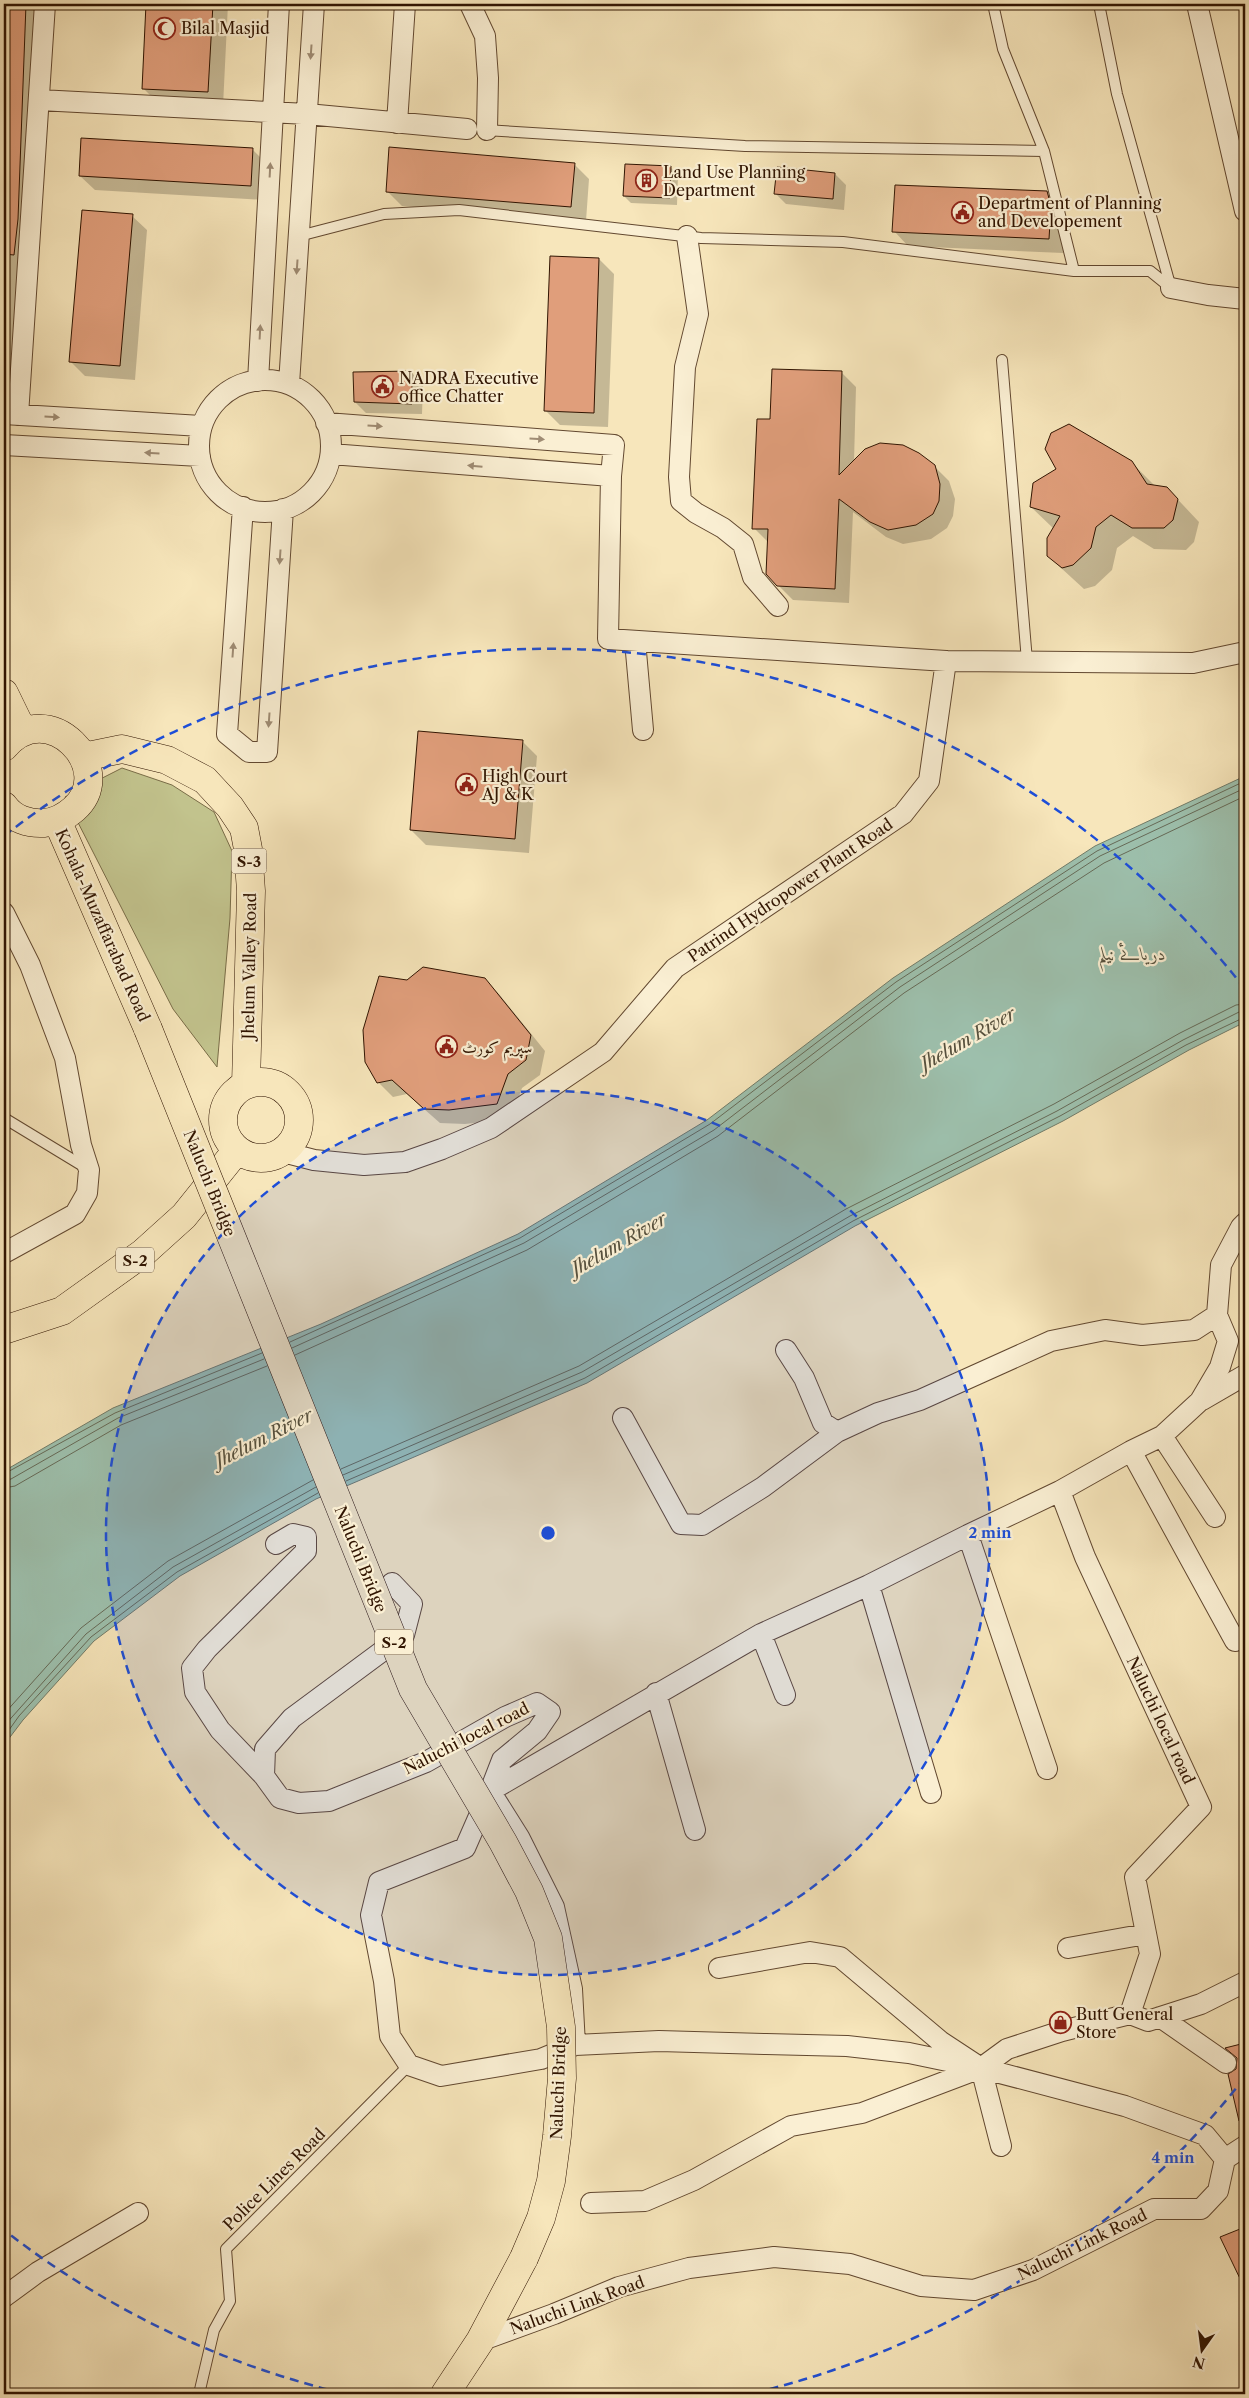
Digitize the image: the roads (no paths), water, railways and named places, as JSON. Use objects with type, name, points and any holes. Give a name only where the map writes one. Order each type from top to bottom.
[{"type":"highway","points":[[4,693],[13,740],[38,729],[54,731],[68,738],[79,749],[88,778],[85,793],[77,806],[65,817],[57,820],[35,824],[20,819],[4,806]]},
{"type":"highway","name":"Jhelum Valley Road","points":[[83,757],[122,749],[167,760],[205,780],[230,807],[244,828],[248,849],[251,891],[246,1085]]},
{"type":"highway","name":"Kohala-Muzaffarabad Road","points":[[57,820],[148,1030]]},
{"type":"highway","name":"Naluchi Bridge","points":[[148,1030],[413,1689],[503,1842],[529,1891],[548,1938],[561,2027],[562,2078],[558,2136],[552,2181],[541,2218],[524,2258],[480,2341],[446,2394]]},
{"type":"highway","points":[[259,1082],[272,1083],[284,1089],[293,1098],[298,1109],[300,1121],[298,1133],[292,1144],[283,1152],[272,1157],[248,1156],[237,1150],[228,1140],[224,1128],[223,1114],[227,1102],[235,1092],[246,1085],[259,1082]]},
{"type":"highway","name":"S-2","points":[[4,1330],[62,1311],[143,1253],[184,1216],[237,1150]]},
{"type":"street","points":[[46,4],[11,414],[201,426]]},
{"type":"street","points":[[258,381],[279,4]]},
{"type":"street","points":[[289,384],[314,4]]},
{"type":"street","points":[[396,122],[405,4]]},
{"type":"street","points":[[470,4],[485,36],[488,78],[487,130]]},
{"type":"street","points":[[1197,4],[1245,211]]},
{"type":"street","points":[[39,100],[273,114],[307,114],[467,129]]},
{"type":"street","points":[[687,236],[698,314],[684,367],[679,477],[681,501],[696,513],[723,528],[743,544],[753,577],[778,606]]},
{"type":"street","points":[[1171,288],[1245,299]]},
{"type":"street","points":[[268,380],[289,384],[308,395],[322,412],[330,432],[331,454],[324,476],[312,493],[293,506],[283,509],[250,510],[230,502],[214,488],[203,469],[200,456],[201,426],[211,407],[226,392],[246,382],[258,381],[268,380]]},
{"type":"street","points":[[326,423],[614,445],[611,476],[608,639],[946,660],[1193,663],[1245,652]]},
{"type":"street","points":[[4,445],[200,456]]},
{"type":"street","points":[[331,454],[611,476]]},
{"type":"street","points":[[243,507],[228,734],[249,752],[267,752],[283,509]]},
{"type":"street","points":[[635,641],[643,730]]},
{"type":"street","name":"Patrind Hydropower Plant Road","points":[[283,1152],[314,1160],[364,1165],[405,1162],[442,1149],[491,1128],[603,1052],[675,968],[903,814],[929,781],[946,660]]},
{"type":"street","points":[[4,913],[30,965],[65,1058],[81,1145],[88,1170],[87,1193],[75,1214],[7,1247]]},
{"type":"street","points":[[1200,1401],[1220,1367],[1228,1341],[1218,1315],[1221,1265],[1245,1223]]},
{"type":"street","points":[[623,1418],[682,1524],[702,1525],[762,1487],[837,1432],[878,1413],[920,1400],[1051,1341],[1104,1330],[1142,1335],[1194,1330],[1218,1315]]},
{"type":"street","points":[[786,1350],[804,1378],[823,1423],[837,1432]]},
{"type":"street","points":[[1225,2160],[1206,2135],[1125,2106],[981,2068],[909,2053],[847,2046],[659,2042],[575,2045],[541,2059],[441,2076],[409,2065],[390,2036],[384,1981],[371,1915],[379,1882],[465,1848],[490,1791],[656,1693],[761,1634],[869,1585],[1060,1491],[1162,1436],[1200,1401],[1245,1375]]},
{"type":"street","points":[[1162,1436],[1215,1517]]},
{"type":"street","points":[[1132,1451],[1235,1641]]},
{"type":"street","name":"Naluchi local road","points":[[1060,1491],[1084,1558],[1201,1807],[1135,1877],[1150,1954],[1130,2014]]},
{"type":"street","name":"Naluchi local road","points":[[276,1544],[294,1534],[306,1537],[306,1551],[207,1649],[192,1668],[195,1692],[220,1730],[264,1776],[280,1798],[299,1803],[329,1801],[426,1762],[505,1717],[537,1702],[550,1712],[537,1731],[502,1760],[490,1791]]},
{"type":"street","points":[[968,1535],[1047,1769]]},
{"type":"street","points":[[264,1776],[265,1749],[292,1718],[404,1635],[412,1604],[392,1583]]},
{"type":"street","points":[[869,1585],[931,1793]]},
{"type":"street","points":[[761,1634],[785,1695]]},
{"type":"street","points":[[656,1693],[695,1830]]},
{"type":"street","points":[[490,1791],[519,1837],[554,1907],[572,1989],[575,2045]]},
{"type":"street","points":[[1068,1948],[1146,1934]]},
{"type":"street","points":[[719,1968],[810,1952],[840,1957],[940,2041],[981,2068],[1001,2146]]},
{"type":"street","points":[[591,2203],[645,2201],[694,2180],[791,2126],[862,2113],[981,2068],[1007,2049],[1062,2031],[1130,2014],[1148,2020],[1160,2017],[1201,2004],[1243,1985]]},
{"type":"street","points":[[1160,2017],[1226,2063]]},
{"type":"street","points":[[1225,2160],[1245,2146]]},
{"type":"street","points":[[1225,2160],[1245,2154]]},
{"type":"street","name":"Naluchi Link Road","points":[[480,2341],[554,2314],[619,2287],[689,2268],[774,2257],[850,2264],[921,2286],[974,2290],[1034,2270],[1154,2209],[1201,2209],[1218,2191],[1225,2160]]},
{"type":"street","points":[[4,2297],[38,2272],[138,2213]]},
{"type":"lane","points":[[993,4],[1003,49],[1044,151],[1074,271]]},
{"type":"lane","points":[[1099,4],[1117,94],[1171,288]]},
{"type":"lane","points":[[467,129],[745,146],[1044,151]]},
{"type":"lane","points":[[299,236],[384,214],[459,210],[687,236],[843,242],[1074,271],[1150,271],[1171,288]]},
{"type":"lane","points":[[1002,360],[1027,661]]},
{"type":"lane","points":[[4,1118],[88,1170]]},
{"type":"lane","name":"Police Lines Road","points":[[200,2394],[214,2330],[230,2301],[226,2249],[409,2065]]},
{"type":"water","name":"دریائے نیلم","points":[[1245,776],[1245,1022],[1189,1050],[1063,1121],[855,1226],[587,1383],[316,1499],[180,1576],[94,1641],[23,1720],[4,1745],[4,1471],[113,1408],[321,1324],[518,1234],[707,1120],[893,978],[1095,846]]},
{"type":"place","name":"Bilal Masjid","points":[[165,28]]},
{"type":"place","name":"Land Use Planning Department","points":[[647,181]]},
{"type":"place","name":"Department of Planning and Developement","points":[[962,212]]},
{"type":"place","name":"NADRA Executive office Chatter","points":[[383,387]]},
{"type":"place","name":"High Court AJ & K","points":[[466,785]]},
{"type":"place","name":"سپریم کورٹ","points":[[446,1047]]},
{"type":"place","name":"Butt General Store","points":[[1060,2023]]},
{"type":"water label","name":"Jhelum River","points":[[968,1039]]},
{"type":"water label","name":"Jhelum River","points":[[619,1244]]},
{"type":"water label","name":"Jhelum River","points":[[264,1438]]}]
